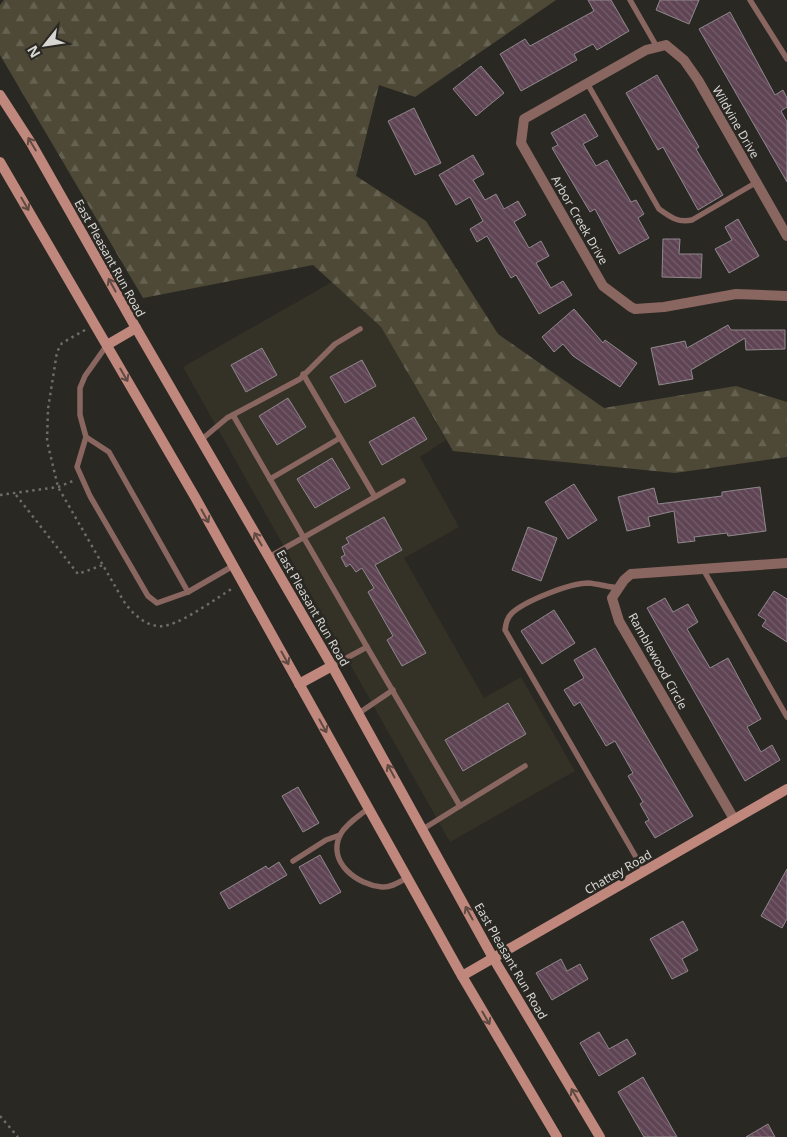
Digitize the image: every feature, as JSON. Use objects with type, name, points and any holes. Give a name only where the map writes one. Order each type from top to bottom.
[{"type":"main road","name":"East Pleasant Run Road","points":[[0,95],[31,143],[359,713],[492,956],[600,1137]]},
{"type":"main road","points":[[0,162],[233,566],[462,976],[557,1137]]},
{"type":"main road","points":[[107,345],[136,328]]},
{"type":"main road","points":[[299,684],[332,666]]},
{"type":"main road","name":"Chattey Road","points":[[462,976],[492,956],[644,872],[787,789]]},
{"type":"street","name":"Wildvine Drive","points":[[652,49],[666,45],[684,60],[787,236]]},
{"type":"street","name":"Arbor Creek Drive","points":[[652,49],[524,119],[521,142],[603,286],[635,309],[664,307],[736,294],[787,296]]},
{"type":"street","points":[[619,588],[631,574],[787,563]]},
{"type":"street","name":"Ramblewood Circle","points":[[619,588],[612,598],[619,621],[734,819]]},
{"type":"lane","points":[[630,0],[652,49]]},
{"type":"lane","points":[[750,0],[787,60]]},
{"type":"lane","points":[[587,83],[659,209],[670,217],[682,222],[692,220],[756,182]]},
{"type":"lane","points":[[201,440],[233,414],[303,374],[335,344],[360,329]]},
{"type":"lane","points":[[107,345],[85,376],[80,388],[80,415],[86,437],[78,467],[81,478],[148,596],[157,603],[188,592],[233,566]]},
{"type":"lane","points":[[303,374],[375,497]]},
{"type":"lane","points":[[233,414],[460,806]]},
{"type":"lane","points":[[86,437],[109,452],[188,592]]},
{"type":"lane","points":[[270,479],[340,438]]},
{"type":"lane","points":[[269,557],[403,481]]},
{"type":"lane","points":[[703,569],[787,717]]},
{"type":"lane","points":[[619,588],[587,583],[567,587],[530,602],[513,612],[506,622],[505,630],[644,872]]},
{"type":"lane","points":[[332,666],[367,647]]},
{"type":"lane","points":[[359,713],[393,690]]},
{"type":"lane","points":[[423,829],[526,766]]},
{"type":"lane","points":[[369,808],[347,826],[340,835],[337,847],[340,862],[346,871],[354,877],[382,887],[392,886],[408,878]]},
{"type":"lane","points":[[293,861],[326,840],[340,835]]},
{"type":"path","points":[[0,495],[16,495],[58,487],[81,478]]},
{"type":"path","points":[[16,495],[78,574],[103,565]]},
{"type":"path","points":[[0,1116],[18,1137]]},
{"type":"shaded area","points":[[332,282],[381,327],[446,440],[420,457],[459,527],[404,558],[484,698],[521,677],[575,771],[450,842],[183,367]]},
{"type":"green space","points":[[4,0],[556,0],[415,97],[379,85],[356,176],[426,221],[498,334],[604,408],[736,386],[787,402],[787,457],[675,473],[453,451],[381,327],[313,265],[143,298],[0,55],[0,5]]},
{"type":"building","points":[[588,0],[611,0],[629,31],[597,50],[593,44],[574,54],[577,60],[521,91],[500,54],[525,39],[530,46],[594,11]]},
{"type":"building","points":[[660,0],[699,0],[689,24],[656,10]]},
{"type":"building","points":[[730,12],[775,95],[783,90],[787,98],[787,107],[781,111],[787,122],[787,182],[699,29]]},
{"type":"building","points":[[481,66],[504,93],[476,116],[453,89]]},
{"type":"building","points":[[657,75],[699,147],[696,149],[723,195],[698,210],[663,147],[658,150],[626,93]]},
{"type":"building","points":[[414,108],[441,163],[415,175],[388,121]]},
{"type":"building","points":[[585,114],[598,136],[583,144],[596,166],[607,160],[631,202],[636,200],[644,214],[638,218],[649,238],[619,254],[595,209],[590,212],[552,148],[558,145],[551,133]]},
{"type":"building","points":[[473,155],[484,174],[473,180],[485,200],[496,194],[504,209],[518,201],[526,215],[514,222],[529,248],[541,241],[549,256],[536,263],[551,288],[563,281],[572,295],[539,314],[516,275],[511,278],[487,236],[477,242],[470,229],[483,221],[470,197],[456,205],[439,175]]},
{"type":"building","points":[[738,219],[759,256],[729,273],[715,249],[732,240],[725,227]]},
{"type":"building","points":[[663,239],[680,239],[679,254],[702,254],[701,278],[662,277]]},
{"type":"building","points":[[574,309],[603,343],[605,340],[637,363],[620,387],[573,356],[563,344],[554,352],[542,337]]},
{"type":"building","points":[[728,325],[731,330],[785,330],[785,349],[746,350],[745,338],[691,370],[693,379],[659,385],[651,348],[685,341],[687,348]]},
{"type":"building","points":[[262,348],[277,375],[246,392],[231,365]]},
{"type":"building","points":[[362,360],[376,386],[345,403],[330,377]]},
{"type":"building","points":[[288,398],[306,427],[277,445],[259,416]]},
{"type":"building","points":[[414,417],[427,439],[382,465],[369,442]]},
{"type":"building","points":[[332,458],[350,488],[315,508],[297,479]]},
{"type":"building","points":[[574,484],[597,520],[568,539],[545,502]]},
{"type":"building","points":[[760,487],[766,531],[728,536],[727,533],[694,537],[695,541],[678,543],[674,511],[648,517],[650,526],[627,531],[618,497],[654,488],[658,504],[722,496],[722,492]]},
{"type":"building","points":[[384,517],[402,550],[375,565],[426,653],[402,666],[387,640],[393,636],[368,592],[374,588],[362,568],[356,572],[350,564],[346,567],[341,557],[345,555],[342,547],[349,543],[346,538]]},
{"type":"building","points":[[528,527],[557,538],[541,581],[512,570]]},
{"type":"building","points":[[774,591],[787,599],[787,642],[762,626],[766,620],[758,615]]},
{"type":"building","points":[[665,598],[673,612],[688,604],[698,622],[687,629],[710,668],[728,658],[761,719],[747,727],[761,752],[772,745],[780,760],[745,781],[647,608]]},
{"type":"building","points":[[554,610],[575,643],[542,664],[521,631]]},
{"type":"building","points":[[595,648],[693,816],[655,838],[645,822],[649,820],[640,804],[643,802],[628,776],[633,773],[615,741],[606,746],[580,702],[574,706],[564,690],[584,678],[574,660]]},
{"type":"building","points":[[508,703],[526,734],[463,771],[445,740]]},
{"type":"building","points":[[298,787],[319,823],[303,832],[282,796]]},
{"type":"building","points":[[320,855],[341,892],[320,904],[299,867]]},
{"type":"building","points":[[279,862],[287,875],[229,909],[220,893],[266,866],[268,869]]},
{"type":"building","points":[[787,869],[787,919],[782,928],[761,916]]},
{"type":"building","points":[[683,921],[698,950],[682,959],[688,971],[672,979],[650,939]]},
{"type":"building","points":[[561,959],[567,971],[580,964],[588,979],[552,1000],[536,973]]},
{"type":"building","points":[[599,1032],[609,1049],[627,1039],[636,1054],[599,1076],[580,1043]]},
{"type":"building","points":[[643,1077],[677,1137],[644,1137],[618,1092]]},
{"type":"building","points":[[768,1124],[775,1137],[746,1137]]}]
